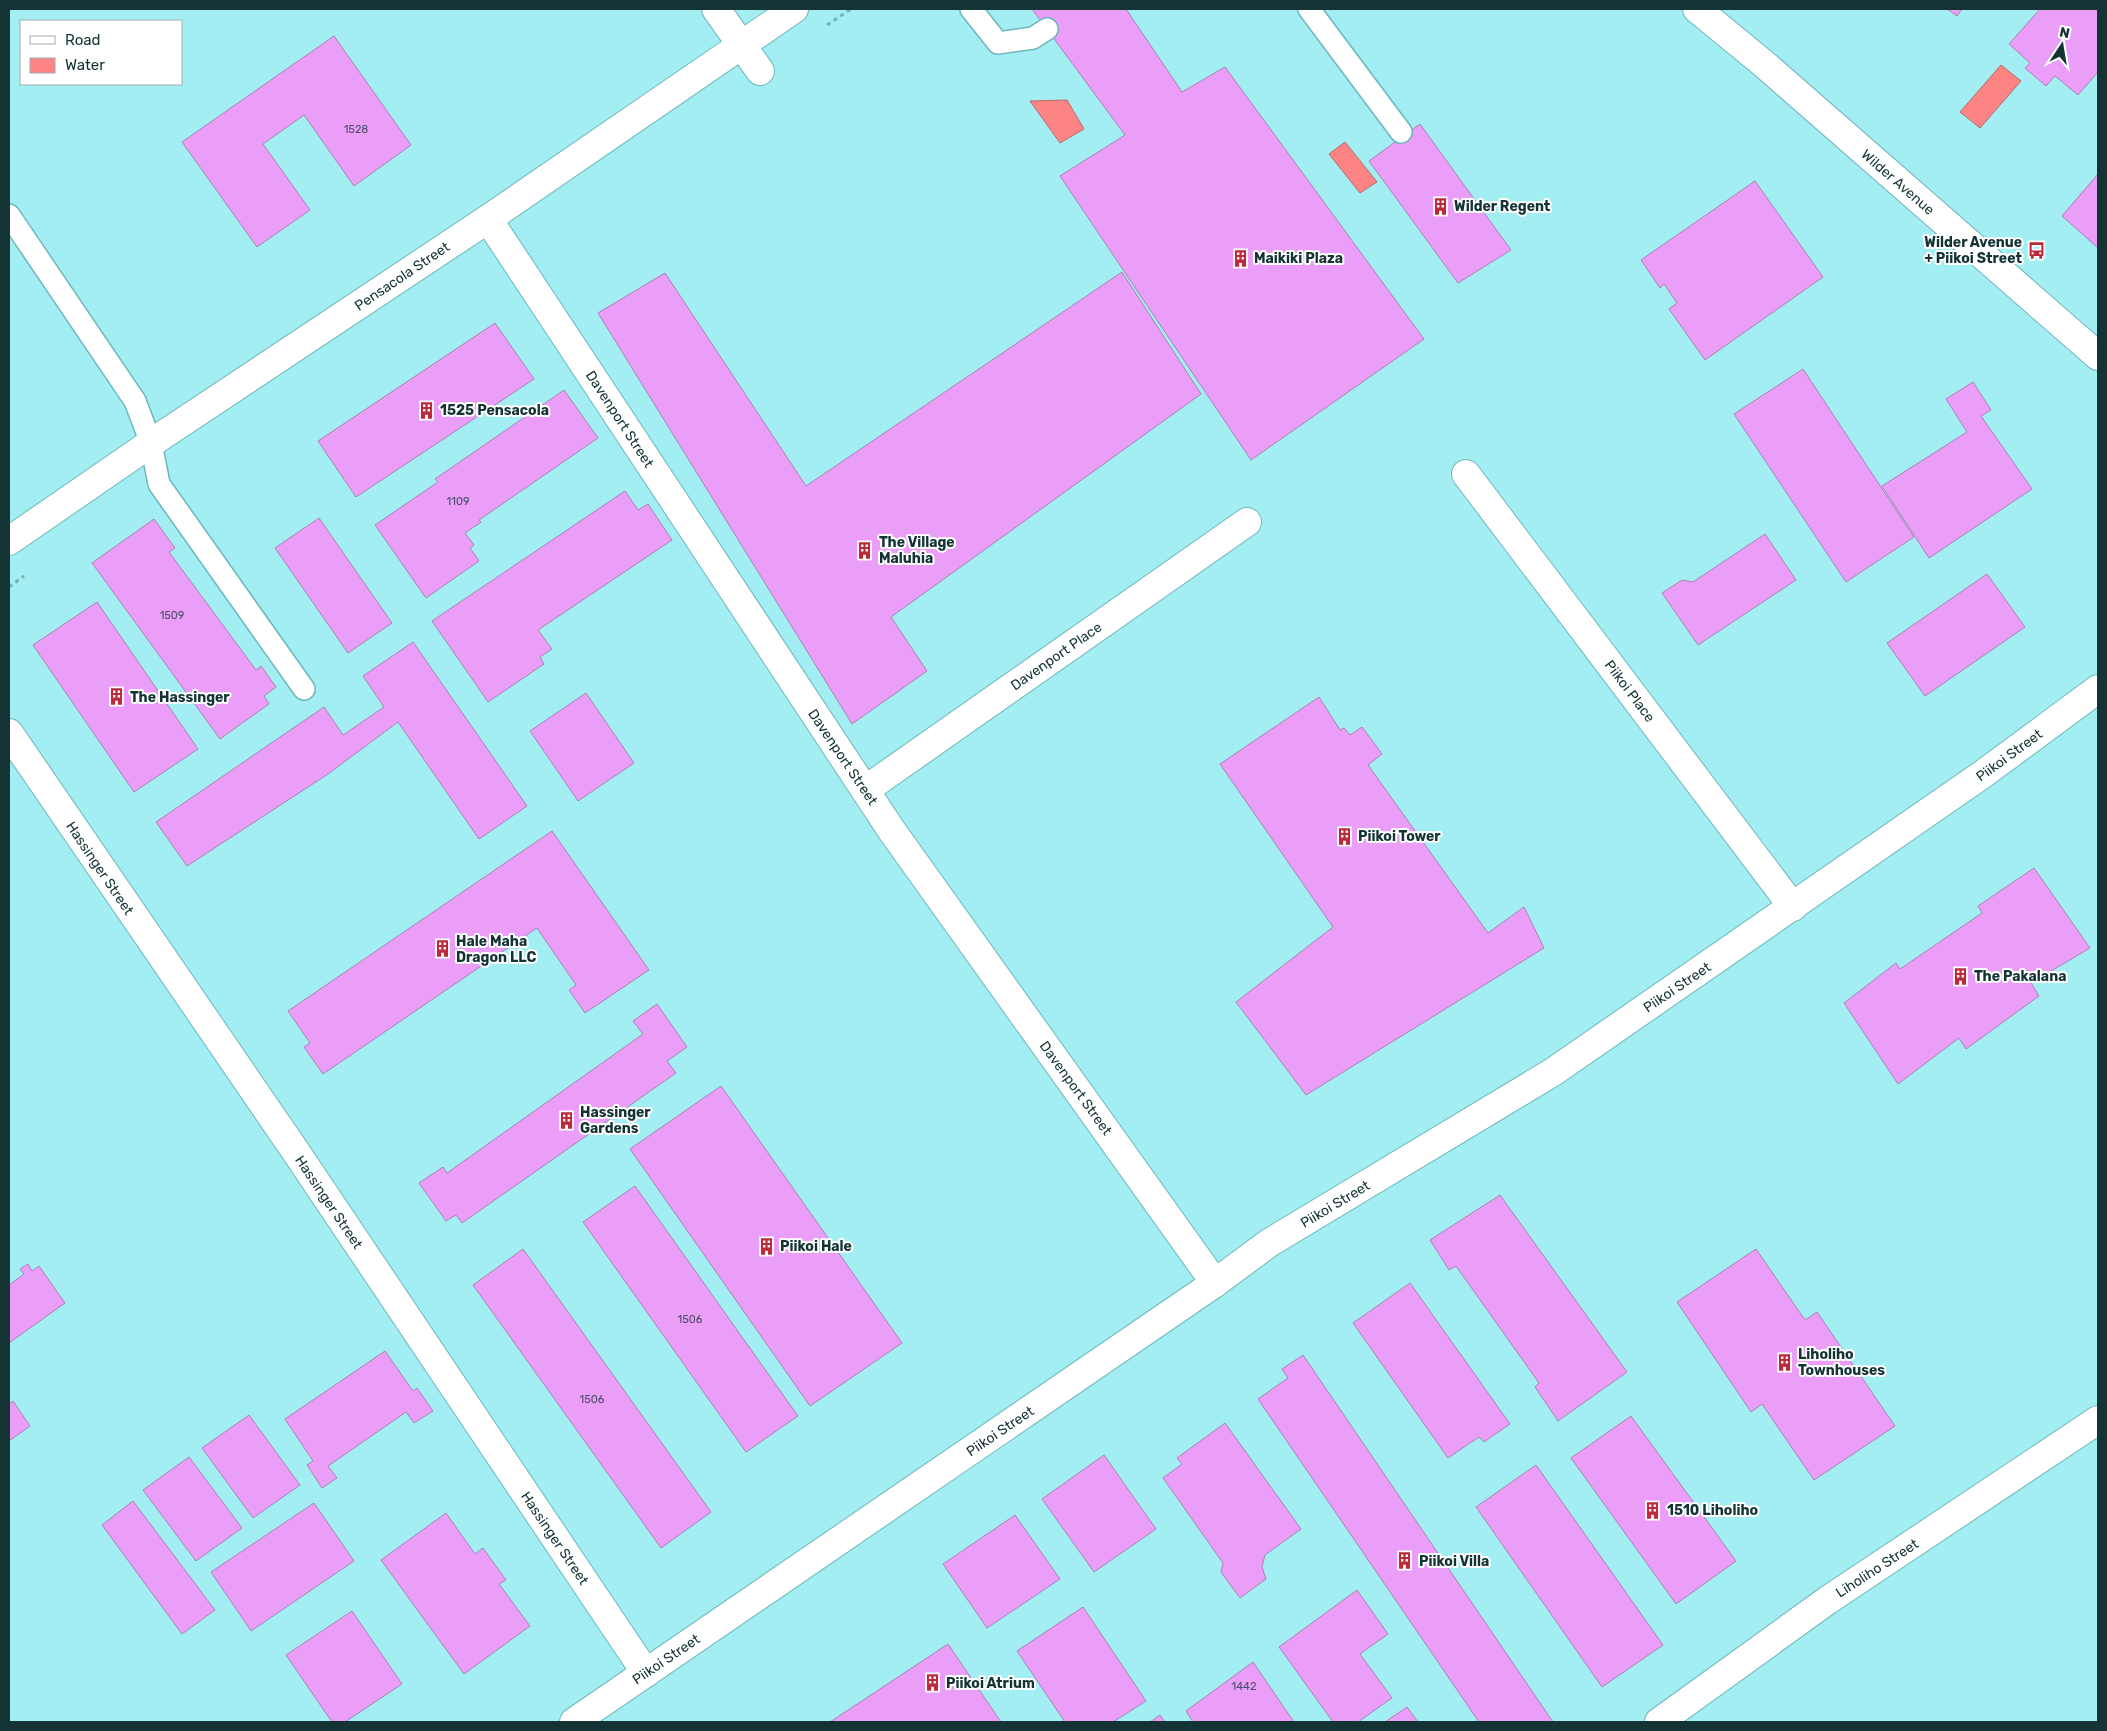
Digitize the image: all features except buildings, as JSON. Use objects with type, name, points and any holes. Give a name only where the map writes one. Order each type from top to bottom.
[{"type":"street","points":[[716,9],[760,71]]},
{"type":"street","name":"Pensacola Street","points":[[9,541],[151,443],[488,219],[794,9]]},
{"type":"street","name":"Wilder Avenue","points":[[1697,9],[1764,64],[2098,356]]},
{"type":"street","name":"Davenport Street","points":[[488,219],[865,790],[1215,1284]]},
{"type":"street","name":"Piikoi Place","points":[[1466,474],[1793,907]]},
{"type":"street","name":"Davenport Place","points":[[865,790],[1247,522]]},
{"type":"street","name":"Piikoi Street","points":[[574,1722],[1215,1284],[1269,1243],[1553,1072],[1983,774],[2098,689]]},
{"type":"street","name":"Hassinger Street","points":[[9,733],[296,1152],[646,1673]]},
{"type":"street","name":"Liholiho Street","points":[[1659,1722],[1828,1600],[2098,1420]]},
{"type":"lane","points":[[972,9],[998,44],[1034,38],[1047,29]]},
{"type":"lane","points":[[1308,9],[1401,132]]},
{"type":"lane","points":[[9,215],[134,401],[151,443],[158,484],[304,689]]},
{"type":"water","points":[[2001,65],[2021,81],[1980,128],[1960,112]]},
{"type":"water","points":[[1067,100],[1084,129],[1060,143],[1030,101]]},
{"type":"water","points":[[1345,142],[1377,182],[1360,193],[1329,154]]},
{"type":"place","name":"Wilder Regent","points":[[1440,206]]},
{"type":"place","name":"Wilder Avenue + Piikoi Street","points":[[2036,250]]},
{"type":"place","name":"Maikiki Plaza","points":[[1240,258]]},
{"type":"place","name":"1525 Pensacola","points":[[426,410]]},
{"type":"place","name":"The Village Maluhia","points":[[865,550]]},
{"type":"place","name":"The Hassinger","points":[[116,697]]},
{"type":"place","name":"Piikoi Tower","points":[[1344,836]]},
{"type":"place","name":"Hale Maha Dragon LLC","points":[[442,949]]},
{"type":"place","name":"The Pakalana","points":[[1960,976]]},
{"type":"place","name":"Hassinger Gardens","points":[[566,1120]]},
{"type":"place","name":"Piikoi Hale","points":[[766,1246]]},
{"type":"place","name":"Liholiho Townhouses","points":[[1784,1362]]},
{"type":"place","name":"1510 Liholiho","points":[[1653,1510]]},
{"type":"place","name":"Piikoi Villa","points":[[1405,1561]]},
{"type":"place","name":"Piikoi Atrium","points":[[932,1683]]}]
